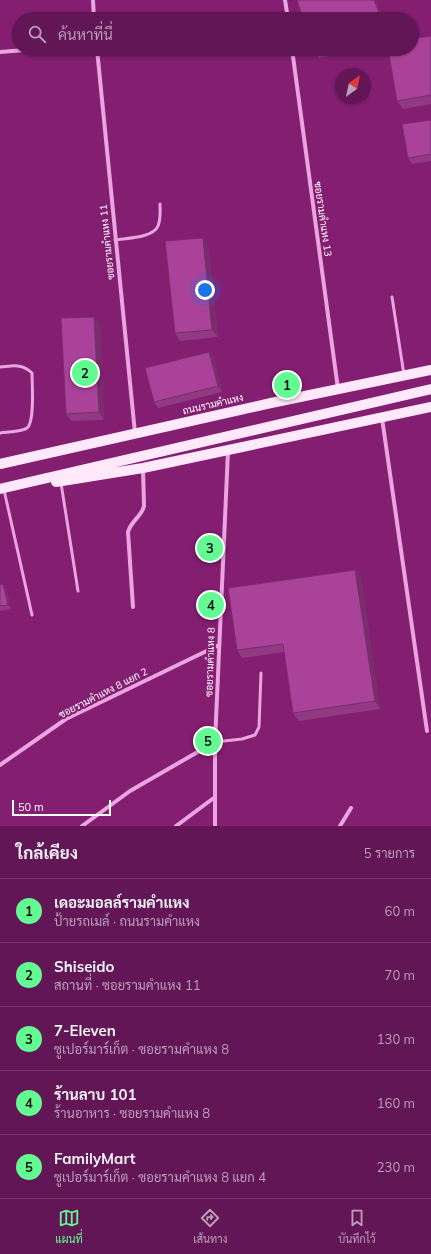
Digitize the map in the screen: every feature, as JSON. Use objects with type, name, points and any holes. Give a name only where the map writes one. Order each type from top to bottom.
[{"type":"main road","name":"ถนนรามคำแหง","points":[[0,464],[271,403],[431,370]]},
{"type":"main road","points":[[2,489],[431,389]]},
{"type":"main road","points":[[17,486],[60,482],[143,468],[431,407]]},
{"type":"street","points":[[92,0],[93,12]]},
{"type":"street","points":[[285,0],[287,12]]},
{"type":"street","points":[[0,52],[12,51]]},
{"type":"street","name":"ซอยรามคำแหง 11","points":[[98,56],[135,434]]},
{"type":"street","name":"ซอยรามคำแหง 13","points":[[293,56],[338,390]]},
{"type":"street","points":[[382,417],[427,731]]},
{"type":"street","name":"ซอยรามคำแหง 8","points":[[216,826],[215,742],[228,450]]},
{"type":"street","points":[[133,607],[128,532],[130,526],[142,512],[144,506],[143,468]]},
{"type":"street","name":"ซอยรามคำแหง 8 แยก 2","points":[[0,765],[66,719],[219,645]]},
{"type":"street","points":[[82,826],[130,791],[215,742]]},
{"type":"street","points":[[176,826],[215,797]]},
{"type":"street","points":[[340,826],[351,808]]},
{"type":"lane","points":[[115,240],[149,234],[155,231],[158,227],[160,217],[160,204]]},
{"type":"lane","points":[[392,297],[404,376]]},
{"type":"lane","points":[[0,367],[17,365],[27,368],[32,373],[33,397],[30,426],[26,430],[0,433]]},
{"type":"lane","points":[[60,482],[78,591]]},
{"type":"lane","points":[[2,489],[32,615]]},
{"type":"lane","points":[[215,742],[242,739],[254,735],[259,727],[261,673]]},
{"type":"building","points":[[297,0],[374,0],[379,12],[301,12]]},
{"type":"building","points":[[431,36],[431,95],[397,101],[389,56],[419,56],[419,38]]},
{"type":"building","points":[[431,120],[431,154],[408,158],[402,124]]},
{"type":"building","points":[[203,238],[212,330],[175,333],[165,241]]},
{"type":"building","points":[[94,317],[99,412],[66,414],[61,318]]},
{"type":"building","points":[[209,352],[218,386],[154,402],[145,368]]},
{"type":"building","points":[[355,570],[375,701],[293,713],[283,644],[237,650],[228,588]]},
{"type":"building","points":[[3,584],[8,605],[0,606],[0,585]]},
{"type":"place","name":"Shiseido","points":[[85,373]]},
{"type":"place","name":"เดอะมอลล์รามคำแหง","points":[[287,385]]},
{"type":"place","name":"7-Eleven","points":[[210,548]]},
{"type":"place","name":"ร้านลาบ 101","points":[[211,605]]},
{"type":"place","name":"FamilyMart","points":[[208,741]]}]
